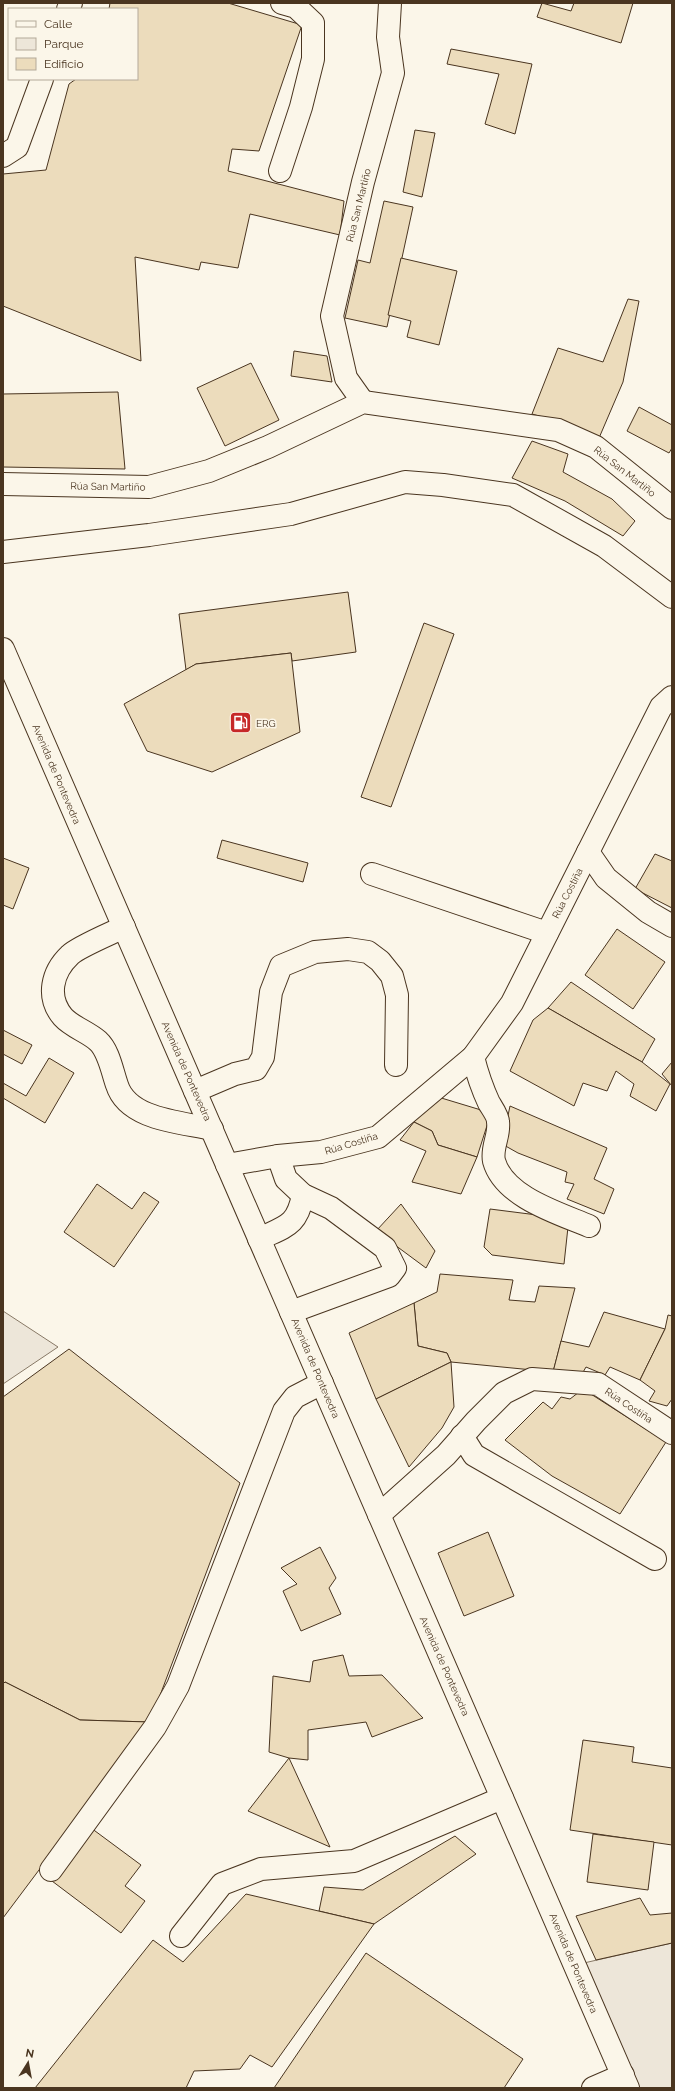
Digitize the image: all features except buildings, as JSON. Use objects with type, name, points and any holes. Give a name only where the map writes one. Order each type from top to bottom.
[{"type":"street","points":[[280,171],[301,107],[313,59],[313,23],[296,7],[282,3]]},
{"type":"street","name":"Rúa San Martiño","points":[[363,402],[346,378],[332,316],[362,182],[393,73],[388,37],[390,3]]},
{"type":"street","points":[[3,156],[17,146],[42,80]]},
{"type":"street","name":"Rúa San Martiño","points":[[3,484],[149,487],[209,471],[268,447],[363,402],[558,430],[596,447],[672,508]]},
{"type":"street","points":[[3,552],[149,535],[291,514],[405,482],[513,495],[604,546],[672,597]]},
{"type":"street","name":"Avenida de Pontevedra","points":[[3,649],[625,2082]]},
{"type":"street","name":"Rúa Costiña","points":[[227,1165],[278,1156],[321,1152],[378,1137],[473,1057],[512,1003],[661,708],[672,697]]},
{"type":"street","name":"Rúa Costiña","points":[[588,852],[606,878],[648,912],[672,926]]},
{"type":"street","points":[[372,874],[547,933]]},
{"type":"street","points":[[124,927],[70,954],[54,977],[51,994],[63,1017],[99,1041],[109,1059],[118,1088],[125,1100],[142,1112],[212,1129]]},
{"type":"street","points":[[195,1091],[235,1074],[256,1069],[263,1056],[271,992],[281,966],[315,952],[348,949],[368,952],[380,961],[392,976],[397,995],[396,1065]]},
{"type":"street","points":[[473,1057],[478,1078],[498,1122],[494,1160],[502,1180],[522,1195],[551,1210],[589,1226]]},
{"type":"street","points":[[278,1156],[286,1179],[303,1195],[330,1208],[385,1248],[395,1268],[389,1276],[291,1312]]},
{"type":"street","points":[[260,1239],[291,1223],[300,1212],[303,1195]]},
{"type":"street","name":"Rúa Costiña","points":[[379,1515],[446,1455],[462,1436],[504,1393],[532,1379],[598,1384],[672,1433]]},
{"type":"street","points":[[51,1870],[155,1727],[178,1686],[284,1411],[295,1397],[322,1383]]},
{"type":"street","points":[[462,1436],[474,1455],[655,1559]]},
{"type":"street","points":[[181,1936],[222,1884],[261,1869],[354,1861],[502,1798]]},
{"type":"street","points":[[593,2088],[625,2082]]},
{"type":"green space","points":[[3,1311],[58,1347],[3,1384]]},
{"type":"green space","points":[[672,1943],[672,2088],[628,2088],[575,1965]]},
{"type":"place","name":"ERG","points":[[241,723]]}]
